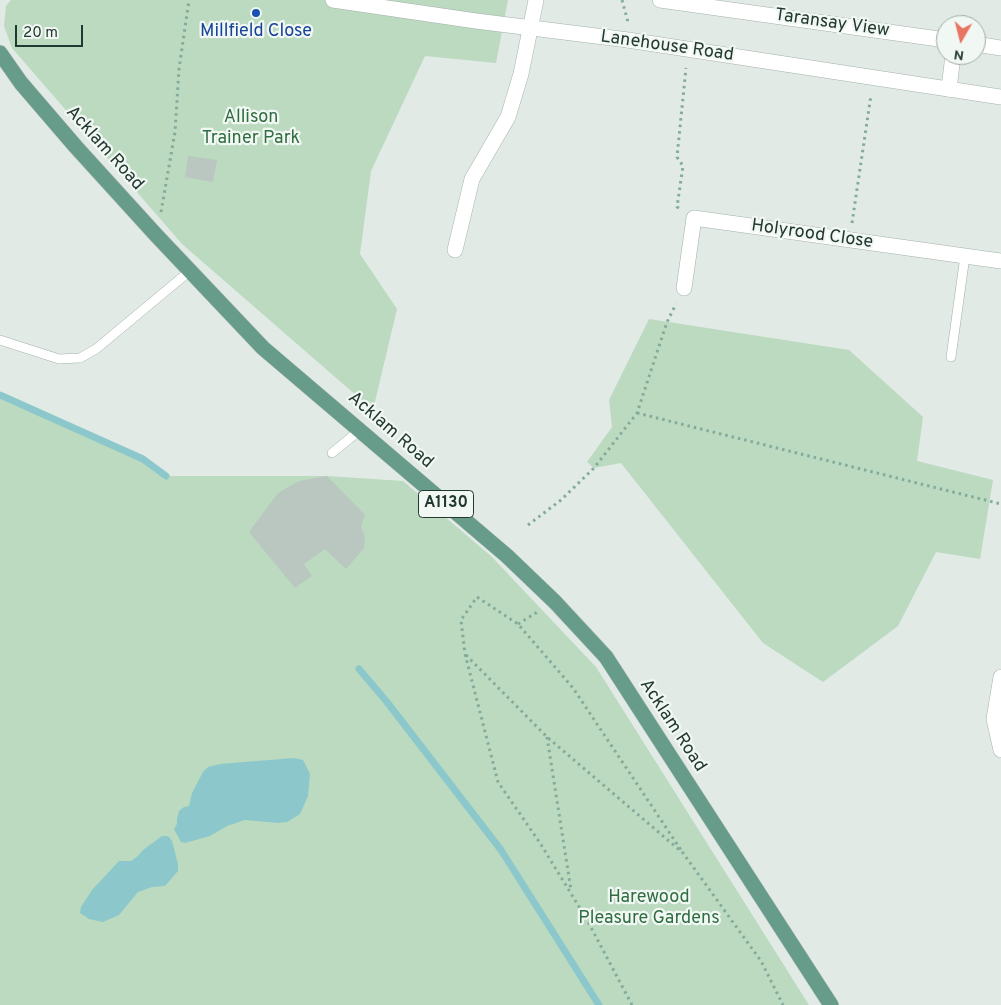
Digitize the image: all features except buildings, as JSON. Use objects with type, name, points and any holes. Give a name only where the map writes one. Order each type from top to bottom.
[{"type":"main road","name":"Acklam Road","points":[[0,54],[21,83],[76,147],[263,348],[507,556],[555,602],[606,657],[831,1005]]},
{"type":"street","name":"Lanehouse Road","points":[[333,0],[688,49],[1001,97]]},
{"type":"street","points":[[455,250],[472,179],[508,117],[520,74],[536,0]]},
{"type":"street","name":"Taransay View","points":[[660,0],[719,4],[936,38]]},
{"type":"street","points":[[986,46],[1001,48]]},
{"type":"street","points":[[949,89],[952,65]]},
{"type":"street","points":[[684,288],[694,218]]},
{"type":"street","name":"Holyrood Close","points":[[694,218],[1001,261]]},
{"type":"street","points":[[1001,677],[994,719],[1001,750]]},
{"type":"lane","points":[[951,357],[965,256]]},
{"type":"lane","points":[[0,340],[59,359],[80,358],[96,349],[191,270]]},
{"type":"lane","points":[[332,453],[360,430]]},
{"type":"path","points":[[156,235],[174,132],[179,68],[189,0]]},
{"type":"path","points":[[688,49],[677,157],[683,166],[677,207],[694,218]]},
{"type":"path","points":[[850,241],[874,78]]},
{"type":"path","points":[[528,524],[561,500],[594,468],[637,413],[668,322],[684,288]]},
{"type":"path","points":[[637,413],[1001,504]]},
{"type":"path","points":[[632,1005],[586,918],[540,843],[498,782],[465,654],[462,620],[477,596],[518,624],[573,688],[683,853],[761,961],[783,1005]]},
{"type":"path","points":[[465,654],[547,737],[683,853]]},
{"type":"path","points":[[547,737],[571,894]]},
{"type":"green space","name":"Allison Trainer Park","points":[[11,0],[508,0],[496,63],[425,56],[371,171],[360,254],[397,309],[373,410],[182,244],[12,48],[4,26],[6,6]]},
{"type":"green space","points":[[649,319],[849,350],[923,417],[917,461],[993,480],[980,559],[936,552],[898,626],[823,682],[763,643],[621,463],[594,468],[587,462],[612,427],[609,400]]},
{"type":"green space","name":"Harewood Pleasure Gardens","points":[[0,395],[143,459],[166,476],[327,476],[403,481],[492,557],[596,667],[809,1005],[0,1005]]},
{"type":"water","points":[[294,758],[303,760],[310,774],[308,796],[300,814],[287,822],[278,823],[245,820],[227,826],[210,836],[185,843],[181,842],[174,829],[177,824],[179,811],[189,806],[192,793],[203,772],[208,767],[220,764]]},
{"type":"water","points":[[162,836],[168,836],[172,841],[178,864],[178,871],[165,886],[152,887],[138,892],[119,915],[103,922],[89,919],[80,913],[81,907],[92,890],[119,861],[131,861]]},
{"type":"waterway","points":[[0,395],[143,459],[166,476]]},
{"type":"waterway","points":[[359,669],[387,702],[501,850],[599,1005]]},
{"type":"place","name":"Millfield Close","points":[[256,13]]}]
